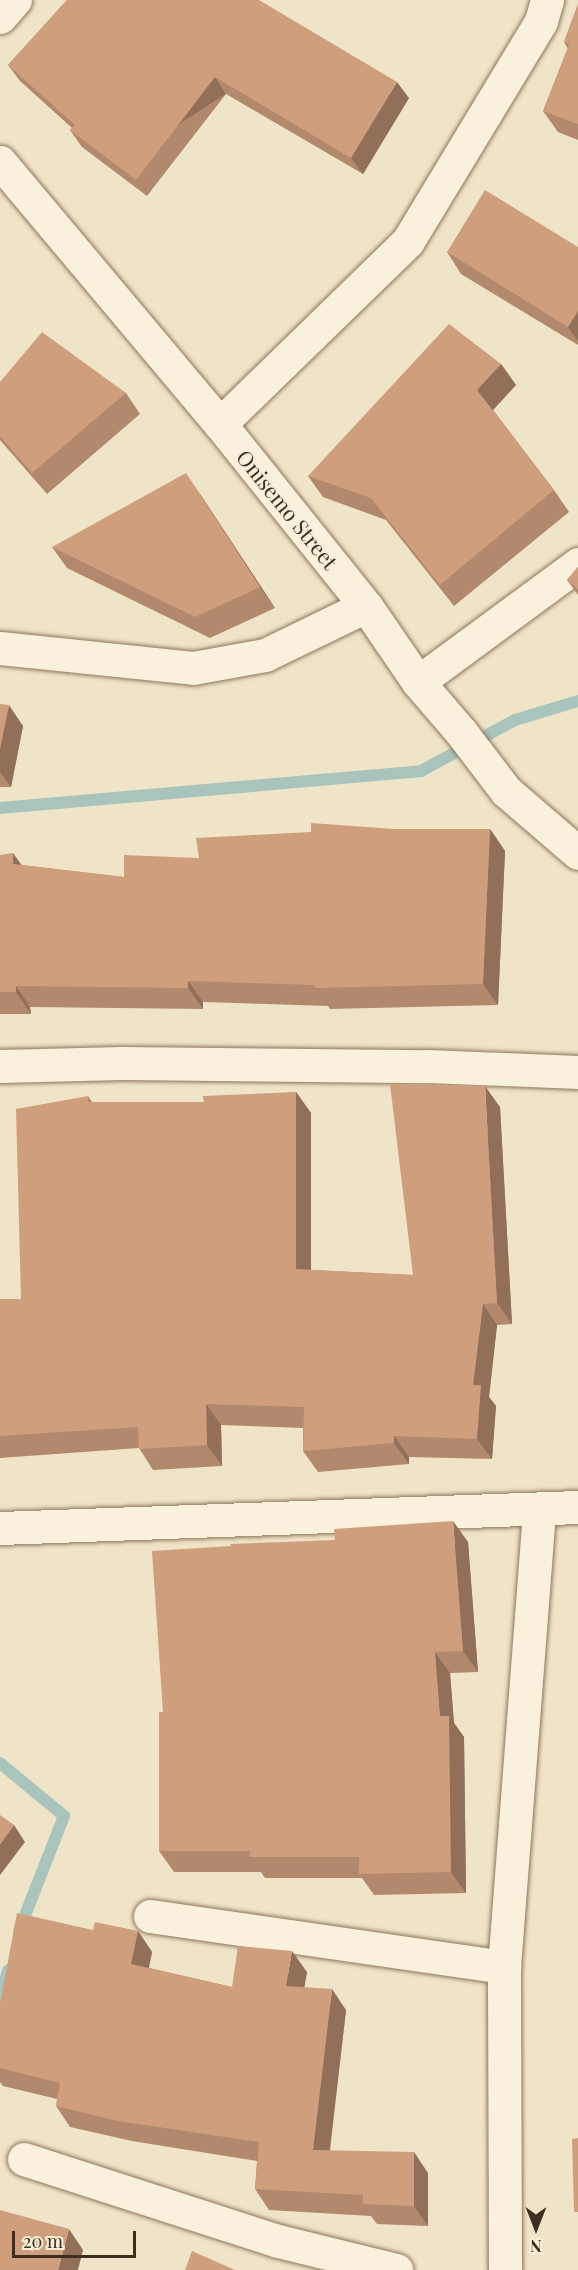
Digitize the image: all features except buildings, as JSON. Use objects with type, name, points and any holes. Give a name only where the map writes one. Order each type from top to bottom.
[{"type":"street","points":[[0,17],[15,0]]},
{"type":"street","points":[[220,424],[408,241],[541,21],[547,0]]},
{"type":"street","name":"Onisemo Street","points":[[0,162],[220,424],[366,606],[418,682],[461,732],[506,791],[578,853]]},
{"type":"street","points":[[418,682],[578,564]]},
{"type":"street","points":[[0,648],[193,668],[265,655],[366,606]]},
{"type":"street","points":[[0,1066],[122,1063],[393,1066],[578,1072]]},
{"type":"street","points":[[0,1528],[578,1507]]},
{"type":"street","points":[[506,2270],[504,1967],[539,1508]]},
{"type":"street","points":[[150,1916],[504,1967]]},
{"type":"street","points":[[24,2159],[278,2241],[396,2270]]},
{"type":"waterway","points":[[0,808],[421,771],[515,720],[578,701]]},
{"type":"waterway","points":[[0,1763],[64,1816],[19,1931]]},
{"type":"waterway","points":[[0,1997],[8,1970]]}]
